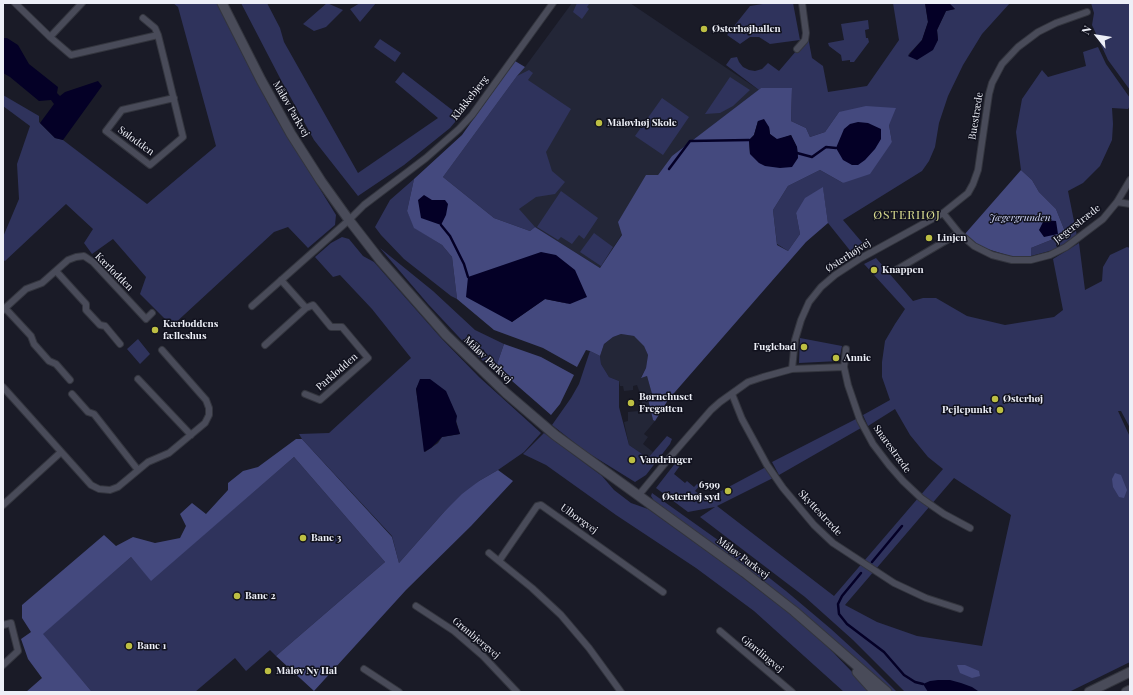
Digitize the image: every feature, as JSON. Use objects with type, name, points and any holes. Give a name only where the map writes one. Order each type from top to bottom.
[{"type":"street","points":[[15,3],[71,55],[158,35]]},
{"type":"street","points":[[50,37],[82,3]]},
{"type":"street","name":"Måløv Parkvej","points":[[222,3],[261,80],[291,134],[321,181],[380,260],[446,335],[506,393],[554,435],[744,572],[794,612],[887,692]]},
{"type":"street","name":"Klakkebjerg","points":[[349,220],[364,205],[426,158],[459,129],[472,115],[553,3]]},
{"type":"street","points":[[797,49],[804,40],[806,33],[802,3]]},
{"type":"street","name":"Buestræde","points":[[943,213],[968,193],[973,184],[978,170],[989,94],[992,83],[1002,64],[1018,47],[1038,32],[1056,23],[1087,12]]},
{"type":"street","name":"Sølodden","points":[[143,18],[155,28],[158,35],[174,98],[183,137],[150,165],[106,131],[122,110],[174,98]]},
{"type":"street","name":"Jægerstræde","points":[[943,213],[959,233],[974,246],[992,255],[1012,260],[1031,260],[1050,256],[1103,219],[1117,202],[1130,180]]},
{"type":"street","points":[[1117,202],[1130,204]]},
{"type":"street","name":"Østerhøjvej","points":[[792,369],[795,340],[800,320],[809,302],[821,287],[835,274],[943,213]]},
{"type":"street","points":[[252,306],[349,220]]},
{"type":"street","points":[[896,270],[959,233]]},
{"type":"street","name":"Kærlodden","points":[[70,380],[56,364],[50,361],[34,344],[31,336],[4,309],[26,289],[42,283],[68,260],[84,256],[93,262],[146,319],[152,313]]},
{"type":"street","points":[[56,271],[86,304],[86,310],[100,325],[105,326],[120,344]]},
{"type":"street","name":"Parklodden","points":[[281,280],[306,308],[313,305],[330,326],[342,327],[368,358],[320,400],[305,394]]},
{"type":"street","points":[[265,345],[306,308]]},
{"type":"street","points":[[3,387],[91,485],[99,489],[110,490],[118,488],[148,462],[169,453],[205,423],[209,415],[209,408],[206,400],[162,350]]},
{"type":"street","name":"Snarestræde","points":[[846,350],[844,367],[848,385],[860,420],[873,444],[903,481],[921,498],[944,514],[970,528]]},
{"type":"street","points":[[638,496],[711,410],[748,382],[763,376],[792,369],[844,367]]},
{"type":"street","points":[[138,379],[191,435]]},
{"type":"street","points":[[72,394],[88,412],[94,414],[138,470]]},
{"type":"street","name":"Skyttestræde","points":[[732,394],[742,419],[762,457],[783,488],[814,525],[834,543],[894,583],[926,598],[960,609]]},
{"type":"street","points":[[3,505],[61,452]]},
{"type":"street","name":"Ulborgvej","points":[[499,561],[537,506],[541,505],[663,592]]},
{"type":"street","points":[[489,553],[532,588],[561,615],[590,648],[621,692]]},
{"type":"street","name":"Grønbjergvej","points":[[416,606],[454,631],[477,651],[518,692]]},
{"type":"street","points":[[3,625],[11,623],[18,651],[3,665]]},
{"type":"street","name":"Gjørdingvej","points":[[720,631],[792,692]]},
{"type":"street","name":"Måløv Parkvej","points":[[834,647],[875,692]]},
{"type":"street","points":[[364,669],[399,692]]},
{"type":"street","points":[[1089,692],[1130,672]]},
{"type":"street","points":[[1126,692],[1130,690]]},
{"type":"shaded area","points":[[173,3],[218,3],[273,113],[336,215],[335,225],[308,248],[288,227],[274,232],[172,326],[140,294],[146,277],[113,239],[92,254],[84,243],[93,229],[66,204],[5,261],[3,260],[3,237],[19,199],[17,164],[30,126],[3,106],[3,95],[39,116],[39,122],[55,138],[63,140],[147,204],[216,146],[178,7]]},
{"type":"shaded area","points":[[241,3],[267,3],[280,28],[284,42],[358,173],[438,118],[395,82],[403,72],[460,116],[450,128],[404,165],[358,196],[314,140]]},
{"type":"shaded area","points":[[327,3],[343,10],[326,27],[314,31],[303,24]]},
{"type":"shaded area","points":[[360,3],[376,3],[360,22],[350,9]]},
{"type":"shaded area","name":"Måløvhøj Skole","points":[[572,3],[630,3],[759,90],[672,156],[658,175],[600,268],[535,227],[443,177]]},
{"type":"shaded area","points":[[577,3],[589,4],[587,7],[589,9],[582,19],[573,12]]},
{"type":"shaded area","points":[[769,3],[793,3],[800,40],[770,44],[759,37],[750,37],[740,44],[727,35],[750,6]]},
{"type":"shaded area","points":[[893,3],[925,3],[928,22],[922,40],[908,55],[938,40],[937,30],[946,11],[955,9],[949,3],[1010,3],[982,34],[963,65],[948,96],[939,123],[935,147],[929,161],[922,171],[843,220],[866,247],[852,253],[828,223],[823,188],[796,213],[800,234],[788,251],[777,244],[773,210],[788,186],[820,170],[843,183],[892,142],[889,125],[839,112],[825,132],[810,137],[806,128],[791,121],[792,88],[761,88],[759,90],[726,65],[731,58],[737,57],[743,67],[749,70],[755,71],[762,69],[768,63],[779,71],[808,37],[812,58],[823,66],[828,92],[867,86],[899,40]]},
{"type":"shaded area","points":[[925,3],[949,3],[955,9],[946,11],[937,30],[938,40],[933,50],[917,60],[908,56],[922,40],[928,22]]},
{"type":"shaded area","points":[[1091,3],[1130,3],[1130,90],[1108,60],[1092,25],[1094,13]]},
{"type":"shaded area","points":[[868,20],[869,29],[865,30],[866,38],[868,38],[869,42],[854,62],[850,62],[850,60],[842,61],[841,55],[829,46],[828,43],[844,40],[841,24]]},
{"type":"shaded area","points":[[3,38],[7,38],[18,45],[29,64],[58,87],[57,93],[60,96],[65,92],[98,81],[102,86],[63,140],[55,138],[40,123],[54,104],[51,100],[39,101],[3,73]]},
{"type":"shaded area","points":[[380,39],[401,53],[395,62],[374,47]]},
{"type":"shaded area","points":[[1098,47],[1106,64],[1130,98],[1130,106],[1128,109],[1112,108],[1112,140],[1100,166],[1083,183],[1068,191],[1077,236],[1057,249],[1031,256],[1031,248],[1066,234],[1056,209],[1039,192],[1032,180],[1021,170],[1016,132],[1022,99],[1042,70],[1048,77],[1086,66],[1083,52]]},
{"type":"shaded area","points":[[529,70],[533,73],[528,80],[571,109],[546,152],[552,171],[565,182],[555,194],[536,197],[519,209],[535,227],[530,231],[494,218],[443,177],[517,76]]},
{"type":"shaded area","points":[[730,77],[750,90],[733,106],[720,113],[705,114]]},
{"type":"shaded area","points":[[662,98],[689,117],[663,155],[635,136]]},
{"type":"shaded area","points":[[764,119],[769,127],[770,134],[777,139],[791,135],[797,147],[798,158],[792,167],[780,168],[765,166],[759,163],[750,154],[749,140],[754,135],[758,121]]},
{"type":"shaded area","points":[[858,122],[868,123],[881,129],[881,139],[875,149],[865,160],[858,165],[852,165],[843,160],[836,148],[844,129],[850,124]]},
{"type":"shaded area","points":[[414,179],[407,211],[415,228],[442,245],[452,257],[457,299],[451,296],[404,259],[375,227],[390,200]]},
{"type":"shaded area","points":[[561,191],[598,218],[584,239],[579,235],[572,244],[561,237],[558,240],[537,227]]},
{"type":"shaded area","points":[[424,195],[432,200],[445,200],[448,204],[446,215],[441,225],[421,218],[418,200]]},
{"type":"shaded area","points":[[1044,220],[1056,221],[1058,234],[1044,237],[1039,230]]},
{"type":"shaded area","points":[[594,233],[613,247],[601,266],[580,252]]},
{"type":"shaded area","points":[[342,237],[349,239],[363,256],[374,262],[441,338],[479,377],[541,433],[524,452],[479,481],[444,512],[399,563],[392,536],[299,434],[329,433],[411,358],[372,309],[340,275],[333,277],[315,257],[331,243]],"holes":[[[421,379],[451,404],[460,434],[442,437],[438,443],[425,452],[416,389]]]},
{"type":"shaded area","points":[[1079,243],[1085,290],[1102,281],[1103,267],[1110,255],[1127,247],[1130,248],[1130,428],[1121,411],[1118,411],[1130,437],[1130,662],[1069,692],[905,692],[853,640],[805,597],[700,517],[715,507],[688,512],[656,488],[680,457],[684,460],[674,474],[685,483],[687,481],[694,487],[697,484],[700,485],[695,491],[706,499],[766,467],[773,478],[717,506],[834,596],[943,469],[928,457],[910,435],[895,409],[868,426],[863,415],[890,400],[882,377],[882,362],[885,341],[905,309],[864,264],[876,258],[913,301],[923,298],[936,298],[967,316],[1005,325],[1054,317],[1063,310],[1053,259]],"holes":[[[954,478],[1011,515],[982,646],[917,636],[877,622],[845,605]]]},
{"type":"shaded area","points":[[380,248],[433,291],[475,330],[504,344],[496,367],[491,368],[472,351],[428,304]]},
{"type":"shaded area","points":[[541,252],[556,255],[575,270],[587,297],[570,304],[545,299],[512,322],[466,297],[468,277]]},
{"type":"shaded area","points":[[621,334],[634,336],[644,345],[648,355],[646,368],[641,377],[647,376],[652,394],[647,396],[653,420],[655,421],[644,434],[648,437],[643,444],[653,452],[648,458],[629,445],[624,422],[628,421],[628,412],[638,411],[638,414],[642,414],[642,399],[637,385],[633,386],[633,390],[624,391],[623,386],[620,386],[619,381],[609,377],[601,364],[600,356],[604,344],[613,337]]},
{"type":"shaded area","points":[[800,338],[842,346],[839,361],[799,363]]},
{"type":"shaded area","points":[[138,339],[150,354],[140,364],[127,349]]},
{"type":"shaded area","points":[[590,351],[600,356],[601,364],[609,377],[619,381],[619,407],[629,445],[648,458],[667,436],[672,439],[670,444],[646,475],[635,482],[585,451],[552,425],[579,384]]},
{"type":"shaded area","points":[[420,379],[430,379],[446,391],[457,416],[456,422],[460,434],[442,437],[431,448],[424,452],[416,389]]},
{"type":"shaded area","points":[[856,419],[861,428],[779,475],[772,462]]},
{"type":"shaded area","points":[[544,433],[602,476],[614,490],[631,503],[648,509],[788,612],[824,643],[870,692],[844,692],[754,611],[696,568],[616,515],[546,465],[523,454]]},
{"type":"shaded area","points":[[294,457],[385,562],[276,656],[270,650],[246,671],[235,658],[195,692],[92,692],[42,634],[131,557],[151,580]]},
{"type":"shaded area","points":[[652,493],[753,565],[786,591],[831,629],[897,692],[891,692],[765,582],[654,501],[651,496]]},
{"type":"shaded area","points":[[938,680],[950,680],[961,683],[978,691],[928,692],[923,684]]},
{"type":"green space","points":[[515,61],[525,67],[443,177],[494,218],[530,231],[535,227],[600,268],[622,235],[618,222],[646,175],[658,175],[672,156],[761,88],[792,88],[791,121],[806,128],[810,137],[825,132],[839,112],[866,106],[896,108],[889,125],[892,142],[870,174],[843,183],[820,170],[788,186],[773,210],[777,245],[788,251],[800,234],[796,213],[805,198],[823,187],[828,223],[806,242],[668,400],[655,421],[653,420],[647,395],[652,394],[647,376],[641,378],[646,368],[648,355],[644,346],[634,336],[621,334],[613,337],[604,344],[600,356],[586,350],[577,367],[543,348],[494,330],[457,299],[452,257],[442,245],[414,228],[407,211],[414,179],[462,135]],"holes":[[[758,121],[769,127],[770,134],[777,140],[791,135],[797,147],[798,158],[750,154],[749,140],[754,135]],[[468,277],[570,304],[545,299],[512,322]]]},
{"type":"green space","name":"Jægergrunden","points":[[1021,170],[1032,180],[1039,192],[1056,209],[1066,234],[1031,248],[1031,256],[1010,256],[981,247],[964,235]]},
{"type":"green space","points":[[504,344],[541,357],[574,375],[560,404],[551,415],[496,367]]},
{"type":"green space","points":[[296,439],[302,439],[392,537],[399,563],[444,512],[462,494],[479,481],[498,470],[513,481],[471,526],[406,590],[314,691],[276,656],[385,562],[294,457],[151,581],[131,557],[43,634],[92,692],[26,692],[42,678],[28,659],[21,639],[31,632],[22,618],[22,605],[104,535],[116,546],[133,537],[155,543],[180,538],[186,526],[180,514],[192,503],[206,514],[228,490],[228,483],[243,471],[258,467]]},
{"type":"green space","points":[[1115,473],[1121,475],[1127,490],[1124,498],[1119,497],[1113,487],[1112,479]]},
{"type":"green space","points":[[957,665],[965,665],[979,671],[980,676],[972,678],[960,673]]},
{"type":"waterway","points":[[669,169],[690,141],[749,140]]},
{"type":"waterway","points":[[797,153],[812,157],[826,147],[836,148]]},
{"type":"waterway","points":[[441,225],[450,236],[464,264],[468,277]]},
{"type":"waterway","points":[[872,562],[902,526]]},
{"type":"waterway","points":[[861,573],[842,596],[838,604],[839,614],[847,624],[884,652],[904,675],[915,682],[923,684]]},
{"type":"place","name":"Østerhøjhallen","points":[[704,29]]},
{"type":"place","name":"Måløvhøj Skole","points":[[599,123]]},
{"type":"place","name":"Linjen","points":[[929,238]]},
{"type":"place","name":"Knappen","points":[[874,270]]},
{"type":"place","name":"Kærloddens fælleshus","points":[[155,330]]},
{"type":"place","name":"Fuglebad","points":[[804,347]]},
{"type":"place","name":"Annie","points":[[836,358]]},
{"type":"place","name":"Østerhøj","points":[[995,399]]},
{"type":"place","name":"Børnehuset Fregatten","points":[[631,403]]},
{"type":"place","name":"Pejlepunkt","points":[[1000,410]]},
{"type":"place","name":"Vandringer","points":[[632,460]]},
{"type":"place","name":"6599 Østerhøj syd","points":[[728,491]]},
{"type":"place","name":"Bane 3","points":[[303,538]]},
{"type":"place","name":"Bane 2","points":[[237,596]]},
{"type":"place","name":"Bane 1","points":[[129,646]]},
{"type":"place","name":"Måløv Ny Hal","points":[[268,671]]},
{"type":"district","name":"ØSTERHØJ","points":[[907,215]]}]
